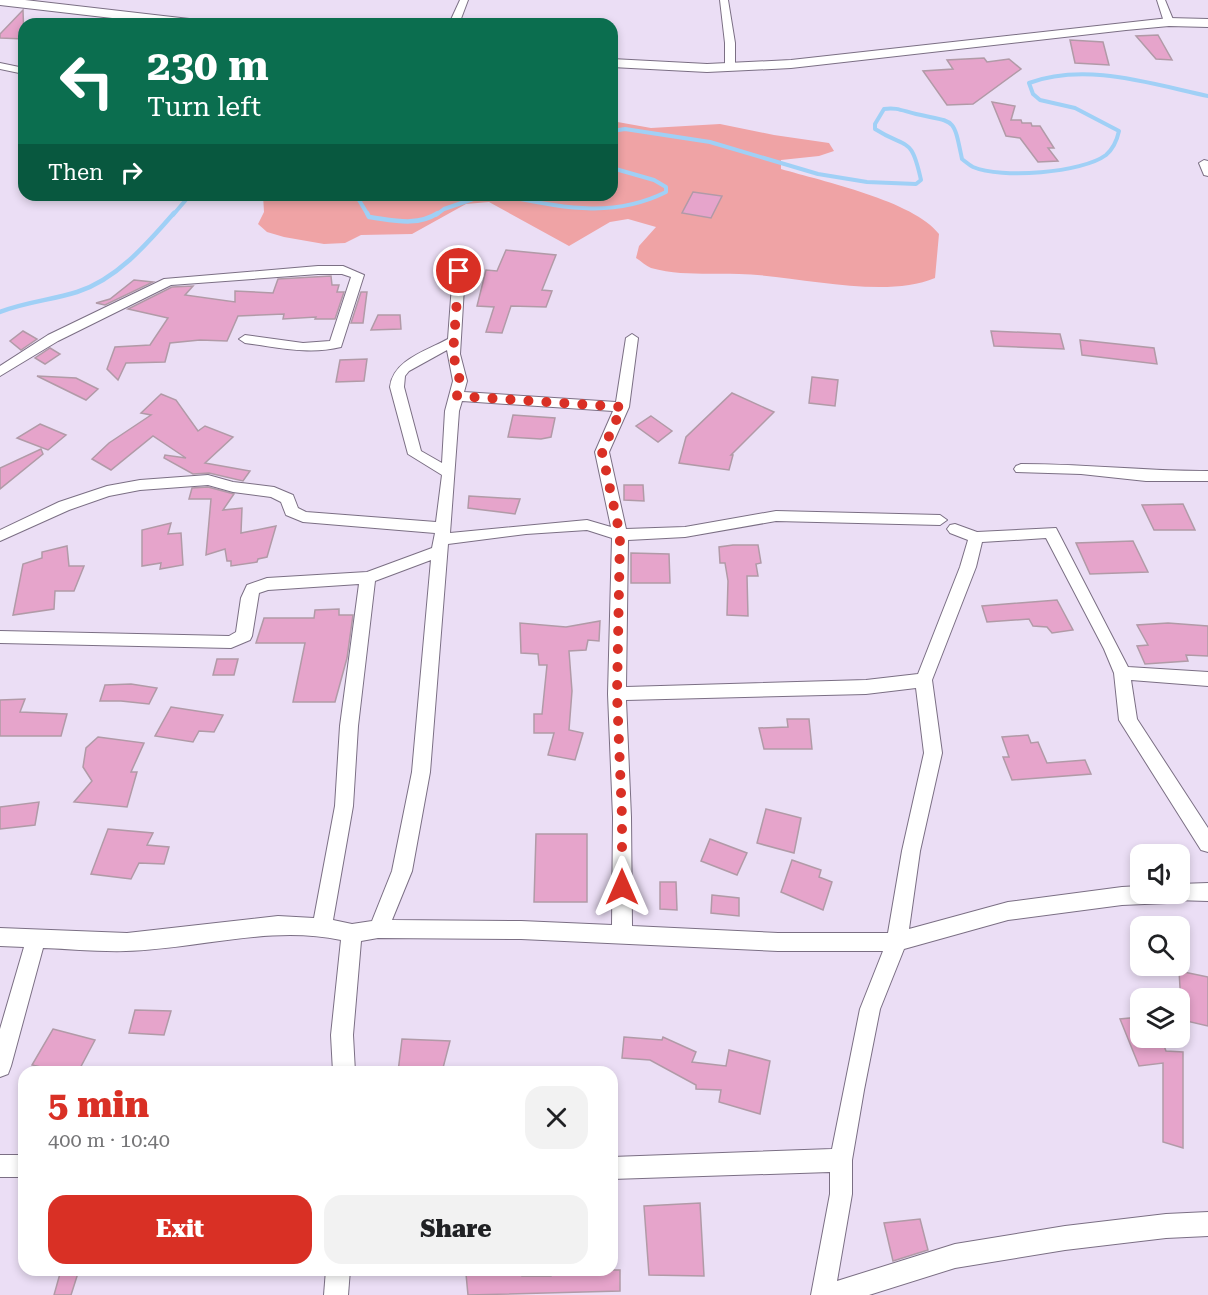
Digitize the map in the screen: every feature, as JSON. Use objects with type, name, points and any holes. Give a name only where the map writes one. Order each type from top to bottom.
[{"type":"street","points":[[456,18],[464,0]]},
{"type":"street","points":[[724,0],[730,43],[730,67]]},
{"type":"street","points":[[1161,0],[1169,22]]},
{"type":"street","points":[[0,2],[144,18]]},
{"type":"street","points":[[618,63],[707,68],[792,64],[1169,22],[1208,24]]},
{"type":"street","points":[[0,66],[18,69]]},
{"type":"street","points":[[0,372],[53,338],[168,282],[318,270],[343,270],[358,274],[336,344],[313,347],[245,339]]},
{"type":"street","points":[[378,929],[402,872],[421,772],[449,473],[452,411],[460,381],[453,354],[459,271]]},
{"type":"street","points":[[622,933],[622,817],[617,694],[620,535],[602,452],[622,407],[632,338]]},
{"type":"street","points":[[449,473],[415,454],[400,399],[398,376],[404,368],[454,340]]},
{"type":"street","points":[[457,396],[622,407]]},
{"type":"street","points":[[1021,469],[1081,469],[1146,476],[1208,476]]},
{"type":"street","points":[[0,536],[64,506],[107,491],[140,485],[208,480],[233,487],[274,492],[288,499],[291,511],[303,517],[441,540],[526,529],[587,525],[620,535],[685,532],[776,516],[940,520]]},
{"type":"street","points":[[955,529],[976,537],[1051,532],[1112,649],[1122,673],[1128,720],[1208,844]]},
{"type":"street","points":[[823,1295],[841,1194],[841,1160],[870,1009],[897,942],[911,850],[933,753],[924,680],[968,567],[976,537]]},
{"type":"street","points":[[0,637],[231,642],[244,636],[249,598],[253,589],[267,584],[368,578],[441,540]]},
{"type":"street","points":[[322,927],[344,806],[349,726],[368,578]]},
{"type":"street","points":[[1122,673],[1208,679]]},
{"type":"street","points":[[617,694],[866,687],[924,680]]},
{"type":"street","points":[[1190,893],[1208,892]]},
{"type":"street","points":[[0,937],[127,942],[278,925],[322,927],[352,933],[378,929],[622,933],[778,942],[897,942],[1008,911],[1130,896]]},
{"type":"street","points":[[344,1066],[342,1035],[352,933]]},
{"type":"street","points":[[0,1066],[36,939]]},
{"type":"street","points":[[618,1168],[841,1160]]},
{"type":"street","points":[[0,1166],[18,1166]]},
{"type":"street","points":[[831,1295],[955,1256],[1065,1238],[1166,1226],[1208,1224]]},
{"type":"street","points":[[336,1295],[338,1276]]},
{"type":"shaded area","points":[[618,122],[651,128],[720,124],[829,143],[834,151],[819,156],[781,160],[781,169],[889,202],[927,222],[939,234],[935,278],[914,284],[865,287],[761,275],[662,271],[649,267],[636,258],[639,246],[656,227],[628,219],[610,222],[569,246],[489,202],[466,204],[412,234],[361,235],[345,243],[324,244],[267,232],[258,224],[264,212],[263,201],[618,201]]},
{"type":"building","points":[[23,10],[23,18],[18,18],[18,39],[0,38],[0,34]]},
{"type":"building","points":[[1158,35],[1172,60],[1156,59],[1136,36]]},
{"type":"building","points":[[1070,40],[1103,42],[1109,65],[1075,63]]},
{"type":"building","points":[[984,58],[987,62],[1009,59],[1021,69],[973,104],[947,105],[923,71],[953,69],[947,60]]},
{"type":"building","points":[[992,102],[1015,106],[1011,120],[1021,120],[1022,123],[1040,126],[1054,148],[1048,148],[1058,161],[1038,162],[1020,138],[1006,136]]},
{"type":"building","points":[[693,192],[722,196],[711,218],[682,213]]},
{"type":"building","points":[[506,250],[556,255],[542,290],[552,291],[546,307],[511,306],[502,333],[486,332],[494,307],[477,306],[486,270],[497,271]]},
{"type":"building","points":[[331,276],[332,285],[339,285],[337,292],[344,292],[335,319],[315,319],[316,317],[283,319],[284,314],[238,316],[227,341],[200,340],[170,343],[165,362],[126,363],[118,380],[107,369],[115,347],[150,345],[168,318],[128,309],[172,287],[193,286],[185,295],[235,302],[235,291],[273,293],[278,279]]},
{"type":"building","points":[[134,280],[153,282],[105,305],[96,303],[110,299]]},
{"type":"building","points":[[361,292],[367,292],[363,323],[351,323]]},
{"type":"building","points":[[378,315],[400,315],[401,329],[371,330]]},
{"type":"building","points":[[23,331],[37,339],[21,350],[10,341]]},
{"type":"building","points":[[991,331],[1060,334],[1064,349],[994,346]]},
{"type":"building","points":[[1080,340],[1154,348],[1157,364],[1082,355]]},
{"type":"building","points":[[50,348],[60,354],[45,364],[35,358]]},
{"type":"building","points":[[367,359],[364,381],[336,382],[340,360]]},
{"type":"building","points":[[37,376],[76,378],[98,389],[86,400]]},
{"type":"building","points":[[812,377],[838,380],[835,406],[809,403]]},
{"type":"building","points":[[732,393],[774,412],[731,455],[733,455],[729,470],[679,463],[686,437]]},
{"type":"building","points":[[161,394],[176,400],[198,431],[205,426],[233,437],[205,463],[250,471],[243,481],[209,473],[193,474],[164,458],[165,455],[186,458],[153,436],[111,470],[92,459],[109,443],[151,415],[141,413]]},
{"type":"building","points":[[513,415],[555,418],[551,437],[541,439],[508,437]]},
{"type":"building","points":[[651,416],[672,431],[658,442],[636,426]]},
{"type":"building","points":[[40,424],[66,435],[48,450],[17,438]]},
{"type":"building","points":[[41,449],[43,454],[0,489],[0,468]]},
{"type":"building","points":[[624,485],[643,485],[644,501],[624,500]]},
{"type":"building","points":[[208,487],[234,494],[223,510],[242,508],[241,533],[276,526],[267,557],[258,559],[257,562],[231,566],[231,561],[227,561],[225,549],[206,555],[211,499],[189,499],[192,488]]},
{"type":"building","points":[[469,496],[520,499],[515,514],[468,508]]},
{"type":"building","points":[[1183,504],[1195,530],[1154,530],[1142,505]]},
{"type":"building","points":[[171,523],[168,534],[181,533],[183,565],[160,569],[161,563],[142,566],[142,530]]},
{"type":"building","points":[[1133,541],[1148,572],[1090,574],[1076,543]]},
{"type":"building","points":[[758,545],[761,563],[756,564],[758,576],[747,576],[748,616],[727,615],[728,581],[725,563],[720,563],[719,547]]},
{"type":"building","points":[[67,546],[69,566],[84,566],[74,591],[55,591],[54,609],[13,615],[23,564],[42,558],[42,552]]},
{"type":"building","points":[[631,553],[669,554],[670,583],[631,583]]},
{"type":"building","points":[[1057,600],[1073,630],[1052,633],[1047,627],[1033,626],[1029,619],[987,622],[982,606]]},
{"type":"building","points":[[339,609],[339,615],[353,615],[347,658],[335,702],[293,702],[305,643],[256,643],[264,618],[314,618],[315,610]]},
{"type":"building","points":[[600,621],[599,641],[588,640],[586,650],[569,651],[572,691],[569,730],[583,733],[575,760],[548,755],[554,733],[534,733],[534,714],[542,714],[547,665],[539,665],[538,654],[521,653],[520,623],[566,627]]},
{"type":"building","points":[[1168,623],[1208,626],[1208,656],[1186,655],[1188,661],[1145,664],[1137,646],[1148,645],[1137,625]]},
{"type":"building","points":[[217,659],[238,659],[234,675],[213,675]]},
{"type":"building","points":[[131,684],[157,688],[149,704],[100,701],[105,685]]},
{"type":"building","points":[[25,699],[20,712],[67,714],[61,736],[0,736],[0,700]]},
{"type":"building","points":[[171,707],[223,715],[214,732],[199,731],[193,742],[155,736]]},
{"type":"building","points":[[787,719],[809,719],[812,749],[764,749],[759,728],[788,727]]},
{"type":"building","points":[[1028,735],[1031,743],[1038,742],[1047,763],[1085,760],[1091,774],[1012,780],[1003,757],[1009,757],[1002,737]]},
{"type":"building","points":[[98,737],[144,743],[131,772],[137,772],[127,807],[74,802],[92,781],[83,767],[86,748]]},
{"type":"building","points":[[39,802],[35,825],[0,829],[0,807]]},
{"type":"building","points":[[766,809],[801,818],[794,853],[757,843]]},
{"type":"building","points":[[108,829],[153,833],[147,845],[169,847],[164,864],[139,863],[131,879],[91,874]]},
{"type":"building","points":[[536,834],[587,834],[587,902],[534,902]]},
{"type":"building","points":[[710,839],[747,853],[737,875],[701,861]]},
{"type":"building","points":[[792,860],[821,870],[819,877],[832,882],[823,910],[781,892]]},
{"type":"building","points":[[660,882],[676,882],[677,910],[660,909]]},
{"type":"building","points":[[712,895],[739,898],[739,916],[711,913]]},
{"type":"building","points":[[1190,973],[1208,977],[1208,1026],[1190,1022],[1190,988],[1180,988],[1179,976],[1190,976]]},
{"type":"building","points":[[135,1010],[171,1011],[164,1035],[129,1033]]},
{"type":"building","points":[[1130,1018],[1130,1044],[1120,1019]]},
{"type":"building","points":[[53,1029],[95,1040],[81,1066],[32,1065]]},
{"type":"building","points":[[624,1037],[662,1040],[663,1037],[696,1052],[692,1062],[726,1066],[729,1050],[770,1061],[760,1114],[719,1102],[721,1090],[696,1089],[696,1085],[650,1060],[622,1058]]},
{"type":"building","points":[[402,1039],[450,1041],[444,1066],[399,1066]]},
{"type":"building","points":[[1132,1048],[1165,1048],[1166,1051],[1183,1052],[1183,1148],[1163,1142],[1163,1063],[1139,1066]]},
{"type":"building","points":[[700,1203],[704,1276],[649,1275],[644,1206]]},
{"type":"building","points":[[920,1219],[928,1250],[893,1261],[884,1223]]},
{"type":"building","points":[[618,1270],[620,1270],[620,1291],[468,1295],[466,1276],[618,1276]]},
{"type":"building","points":[[59,1276],[77,1276],[71,1295],[54,1295]]},
{"type":"waterway","points":[[618,130],[625,129],[710,142],[818,174],[867,182],[916,184],[921,180],[911,150],[875,129],[875,124],[884,109],[896,109],[946,121],[951,124],[957,135],[962,159],[970,165],[986,171],[1021,173],[1061,170],[1095,161],[1111,150],[1119,131],[1075,108],[1040,100],[1033,94],[1029,83],[1073,74],[1096,75],[1141,81],[1208,96]]},
{"type":"waterway","points":[[531,201],[563,206],[604,208],[645,201],[666,192],[666,187],[654,180],[618,170]]},
{"type":"waterway","points":[[173,215],[185,201]]},
{"type":"waterway","points":[[360,201],[368,215]]},
{"type":"waterway","points":[[436,215],[444,209],[467,201]]},
{"type":"waterway","points":[[0,312],[77,292],[105,279],[142,248],[174,213]]},
{"type":"waterway","points":[[368,215],[369,217],[413,221],[438,213]]},
{"type":"route","points":[[459,271],[453,354],[460,381],[457,396],[622,407],[602,452],[620,535],[617,694],[622,817],[622,887]]}]
